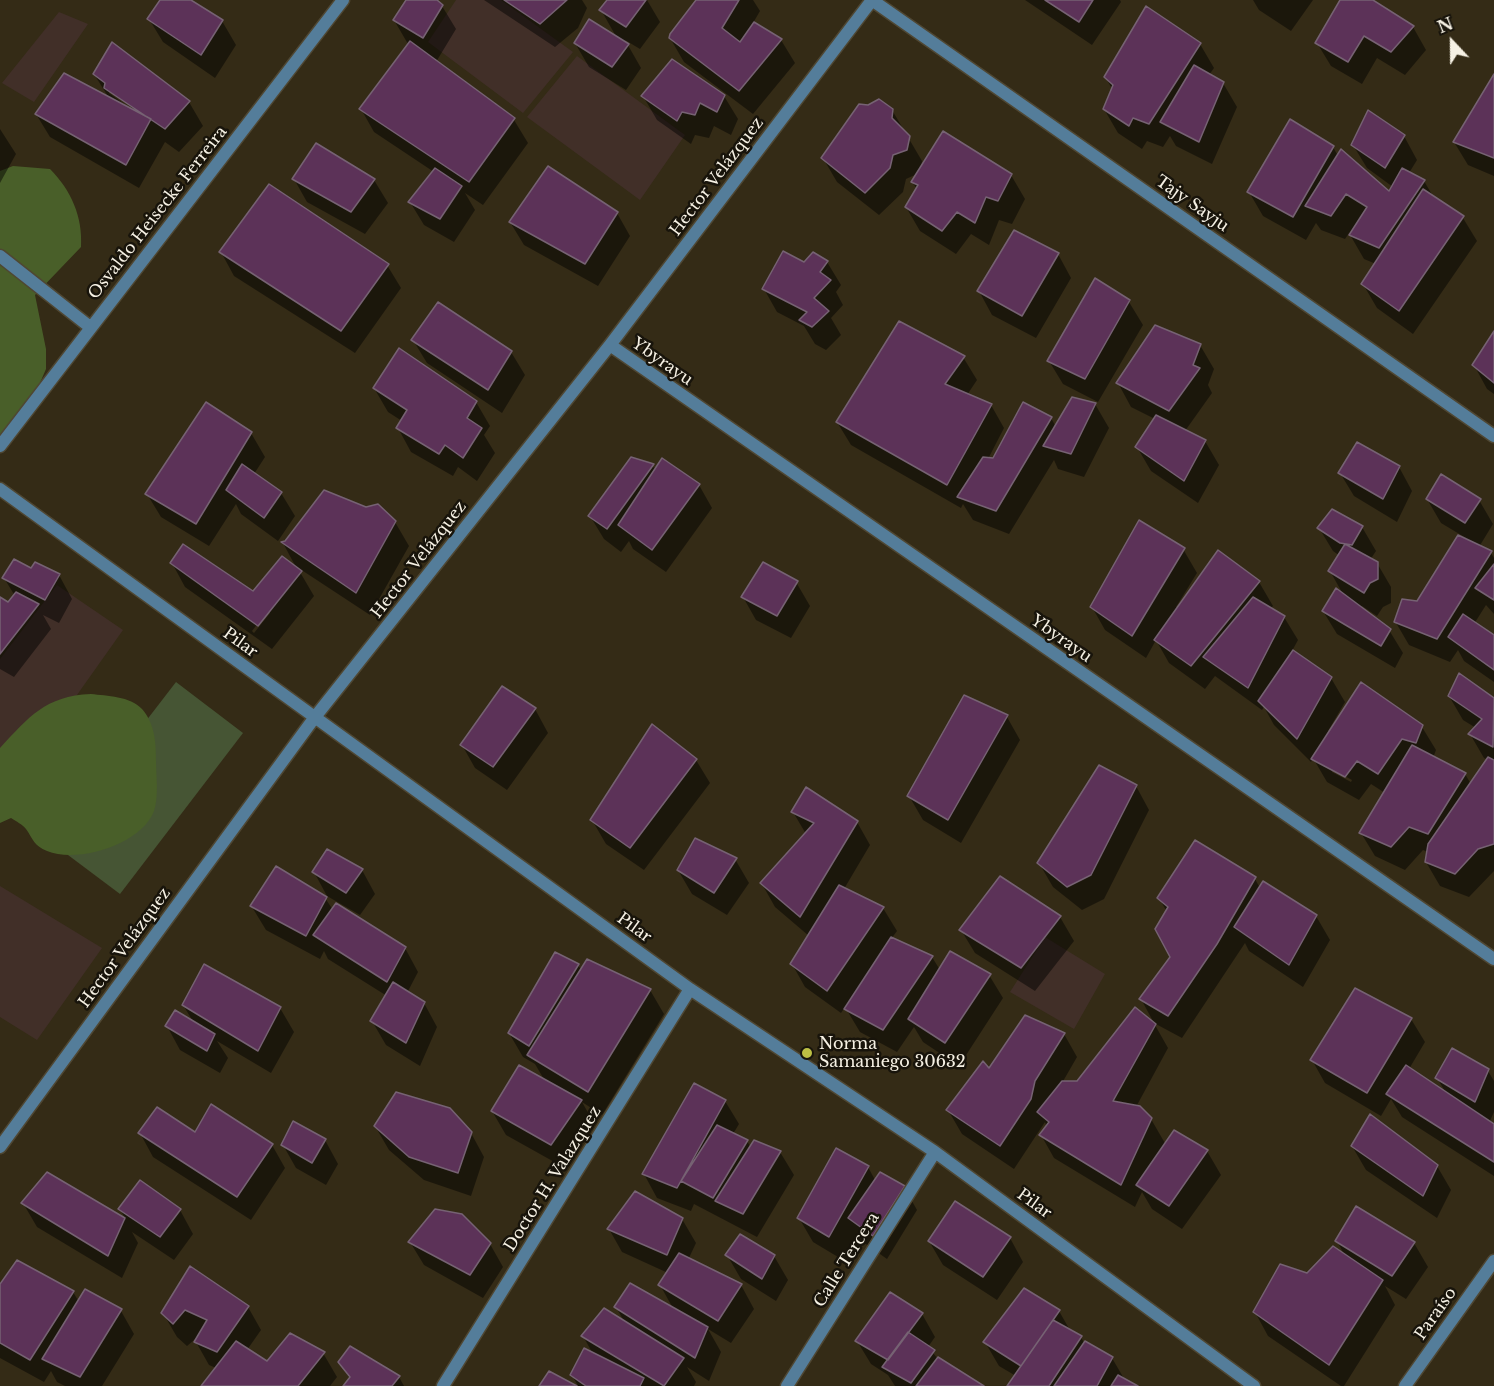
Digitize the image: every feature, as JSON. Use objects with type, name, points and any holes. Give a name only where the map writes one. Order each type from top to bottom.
[{"type":"street","name":"Osvaldo Heisecke Ferreira","points":[[0,446],[343,0]]},
{"type":"street","name":"Hector Velázquez","points":[[0,1147],[315,717],[610,345],[872,0]]},
{"type":"street","name":"Tajy Sayju","points":[[872,0],[1494,436]]},
{"type":"street","points":[[0,256],[90,327]]},
{"type":"street","name":"Ybyrayu","points":[[610,345],[1494,959]]},
{"type":"street","name":"Pilar","points":[[0,489],[690,989],[935,1152],[1254,1386]]},
{"type":"street","name":"Doctor H. Valazquez","points":[[443,1386],[690,989]]},
{"type":"street","name":"Calle Tercera","points":[[787,1386],[935,1152]]},
{"type":"street","name":"Paraíso","points":[[1405,1386],[1494,1261]]},
{"type":"shaded area","points":[[456,0],[501,0],[573,52],[523,113],[428,42]]},
{"type":"shaded area","points":[[59,12],[88,24],[34,102],[2,83]]},
{"type":"shaded area","points":[[577,56],[685,135],[640,200],[527,117]]},
{"type":"shaded area","points":[[57,585],[123,630],[21,774],[0,761],[0,659]]},
{"type":"shaded area","points":[[0,886],[102,948],[37,1040],[0,1017]]},
{"type":"shaded area","points":[[1045,937],[1105,974],[1074,1029],[1010,992]]},
{"type":"green space","points":[[13,166],[50,169],[57,177],[70,195],[78,215],[81,247],[35,295],[46,349],[46,369],[18,434],[0,452],[0,171]]},
{"type":"green space","points":[[176,682],[243,733],[120,894],[52,843]]},
{"type":"green space","points":[[91,694],[131,701],[146,715],[155,741],[156,805],[147,823],[123,842],[91,853],[75,855],[47,851],[39,847],[25,828],[11,818],[0,823],[0,748],[39,710],[61,699]]},
{"type":"building","points":[[160,0],[191,0],[223,20],[201,55],[147,19]]},
{"type":"building","points":[[406,0],[437,0],[443,5],[423,38],[393,20]]},
{"type":"building","points":[[504,0],[567,0],[540,24]]},
{"type":"building","points":[[607,0],[646,0],[626,27],[599,10]]},
{"type":"building","points":[[696,0],[739,0],[722,28],[740,42],[754,22],[782,39],[739,91],[669,38]]},
{"type":"building","points":[[1045,0],[1093,0],[1079,22]]},
{"type":"building","points":[[1340,0],[1373,0],[1414,26],[1391,52],[1364,36],[1348,62],[1315,43]]},
{"type":"building","points":[[1146,6],[1201,43],[1149,124],[1133,118],[1129,126],[1103,109],[1113,85],[1104,77]]},
{"type":"building","points":[[589,19],[629,44],[612,67],[574,43]]},
{"type":"building","points":[[410,41],[515,118],[469,182],[359,109]]},
{"type":"building","points":[[112,42],[190,101],[165,129],[104,88],[105,83],[93,74]]},
{"type":"building","points":[[672,59],[725,95],[717,112],[700,103],[695,115],[682,112],[677,121],[641,96]]},
{"type":"building","points":[[1194,65],[1224,82],[1199,142],[1160,122]]},
{"type":"building","points":[[64,73],[151,119],[126,165],[35,114]]},
{"type":"building","points":[[1494,74],[1494,158],[1453,142]]},
{"type":"building","points":[[879,99],[893,109],[892,118],[910,136],[907,150],[893,155],[890,168],[865,193],[821,158],[859,104],[868,105]]},
{"type":"building","points":[[1368,110],[1405,135],[1385,168],[1351,145]]},
{"type":"building","points":[[1290,119],[1334,146],[1293,217],[1247,192]]},
{"type":"building","points":[[943,131],[1012,174],[998,201],[986,197],[975,223],[957,212],[942,231],[905,207],[918,185],[911,182]]},
{"type":"building","points":[[316,143],[375,179],[351,212],[292,179]]},
{"type":"building","points":[[1341,149],[1389,191],[1402,168],[1425,180],[1379,248],[1349,235],[1367,207],[1346,194],[1331,216],[1305,206]]},
{"type":"building","points":[[548,166],[618,212],[585,264],[509,222]]},
{"type":"building","points":[[435,168],[462,186],[440,219],[408,202]]},
{"type":"building","points":[[269,184],[389,264],[341,331],[219,252]]},
{"type":"building","points":[[1423,189],[1464,216],[1399,311],[1361,284]]},
{"type":"building","points":[[1014,230],[1059,253],[1022,316],[977,291]]},
{"type":"building","points":[[783,251],[804,262],[813,252],[828,261],[820,272],[831,280],[814,298],[829,311],[812,327],[799,320],[807,312],[762,289]]},
{"type":"building","points":[[1095,278],[1130,300],[1085,379],[1047,361]]},
{"type":"building","points":[[438,302],[512,351],[488,390],[411,340]]},
{"type":"building","points":[[899,321],[965,356],[945,384],[992,404],[947,485],[836,422]]},
{"type":"building","points":[[1155,325],[1201,344],[1193,365],[1200,368],[1169,411],[1116,383]]},
{"type":"building","points":[[1494,331],[1494,383],[1472,365]]},
{"type":"building","points":[[399,348],[477,401],[467,418],[482,428],[463,458],[445,445],[439,454],[396,428],[407,410],[373,388]]},
{"type":"building","points":[[1072,397],[1096,403],[1071,454],[1043,446]]},
{"type":"building","points":[[206,402],[252,432],[196,524],[145,494]]},
{"type":"building","points":[[1023,402],[1052,417],[996,511],[957,497],[983,457],[993,458]]},
{"type":"building","points":[[1156,415],[1206,440],[1184,481],[1135,447]]},
{"type":"building","points":[[1357,442],[1400,466],[1383,499],[1338,473]]},
{"type":"building","points":[[631,457],[654,464],[607,529],[588,516]]},
{"type":"building","points":[[662,458],[700,484],[652,550],[618,525]]},
{"type":"building","points":[[242,464],[282,492],[264,518],[226,490]]},
{"type":"building","points":[[1441,474],[1481,499],[1465,523],[1426,499]]},
{"type":"building","points":[[324,490],[366,507],[378,504],[396,521],[356,593],[281,542],[285,541]]},
{"type":"building","points":[[1332,509],[1363,526],[1352,545],[1340,543],[1317,528]]},
{"type":"building","points":[[1139,520],[1185,548],[1132,636],[1090,607]]},
{"type":"building","points":[[1458,535],[1492,551],[1437,639],[1394,622],[1402,599],[1417,601]]},
{"type":"building","points":[[183,544],[253,591],[282,556],[302,571],[258,626],[170,563]]},
{"type":"building","points":[[1345,544],[1378,562],[1378,579],[1370,583],[1364,593],[1328,571]]},
{"type":"building","points":[[1218,550],[1260,581],[1191,666],[1154,640]]},
{"type":"building","points":[[14,559],[31,568],[35,562],[60,574],[45,600],[2,578]]},
{"type":"building","points":[[763,562],[798,581],[777,616],[741,597]]},
{"type":"building","points":[[1494,564],[1494,600],[1475,588]]},
{"type":"building","points":[[1336,588],[1391,629],[1381,646],[1322,611]]},
{"type":"building","points":[[16,592],[39,604],[0,654],[0,597],[8,602]]},
{"type":"building","points":[[1253,597],[1285,616],[1248,688],[1203,657]]},
{"type":"building","points":[[1463,614],[1494,635],[1494,670],[1448,637]]},
{"type":"building","points":[[1293,650],[1332,677],[1297,739],[1258,701]]},
{"type":"building","points":[[1459,673],[1494,698],[1493,747],[1468,734],[1482,719],[1448,696]]},
{"type":"building","points":[[1361,682],[1423,725],[1416,743],[1402,739],[1378,774],[1357,761],[1345,777],[1311,759]]},
{"type":"building","points":[[502,686],[536,708],[493,767],[460,745]]},
{"type":"building","points":[[964,695],[1008,715],[948,820],[907,796]]},
{"type":"building","points":[[652,724],[697,759],[630,848],[590,820]]},
{"type":"building","points":[[1412,745],[1466,773],[1428,834],[1409,827],[1391,847],[1359,833]]},
{"type":"building","points":[[1488,757],[1494,760],[1494,844],[1478,849],[1455,874],[1425,862],[1428,844]]},
{"type":"building","points":[[1099,765],[1137,785],[1091,875],[1067,887],[1037,863]]},
{"type":"building","points":[[806,787],[858,821],[800,917],[760,883],[814,823],[791,812]]},
{"type":"building","points":[[695,838],[737,858],[714,893],[677,870]]},
{"type":"building","points":[[1195,840],[1256,877],[1217,944],[1168,1016],[1139,999],[1170,957],[1155,929],[1168,907],[1157,898]]},
{"type":"building","points":[[327,849],[363,869],[346,893],[312,872]]},
{"type":"building","points":[[276,866],[327,897],[306,936],[250,906]]},
{"type":"building","points":[[1000,876],[1061,916],[1021,968],[959,930]]},
{"type":"building","points":[[1263,881],[1317,915],[1289,965],[1234,927]]},
{"type":"building","points":[[839,885],[884,907],[827,991],[790,964]]},
{"type":"building","points":[[336,903],[406,947],[387,982],[313,935]]},
{"type":"building","points":[[891,937],[933,956],[883,1030],[844,1009]]},
{"type":"building","points":[[950,951],[991,974],[945,1043],[908,1019]]},
{"type":"building","points":[[555,952],[579,964],[529,1046],[508,1033]]},
{"type":"building","points":[[587,959],[651,989],[588,1092],[527,1055]]},
{"type":"building","points":[[204,964],[281,1007],[258,1051],[182,1005]]},
{"type":"building","points":[[393,982],[425,1002],[406,1043],[370,1021]]},
{"type":"building","points":[[1355,988],[1412,1018],[1367,1093],[1310,1060]]},
{"type":"building","points":[[1135,1007],[1156,1024],[1113,1101],[1140,1106],[1152,1118],[1121,1185],[1039,1135],[1049,1122],[1037,1112],[1062,1081],[1077,1081]]},
{"type":"building","points":[[175,1010],[215,1034],[207,1051],[165,1026]]},
{"type":"building","points":[[1025,1015],[1065,1033],[1035,1081],[1031,1099],[1000,1146],[946,1110],[983,1061],[989,1068]]},
{"type":"building","points":[[1452,1048],[1489,1069],[1475,1102],[1435,1078]]},
{"type":"building","points":[[519,1065],[582,1100],[551,1145],[491,1111]]},
{"type":"building","points":[[1406,1065],[1494,1124],[1494,1162],[1386,1094]]},
{"type":"building","points":[[694,1083],[726,1100],[677,1188],[642,1174]]},
{"type":"building","points":[[396,1092],[450,1108],[472,1132],[458,1173],[409,1157],[374,1126]]},
{"type":"building","points":[[211,1104],[273,1144],[237,1197],[138,1133],[157,1107],[195,1132]]},
{"type":"building","points":[[1370,1114],[1438,1165],[1423,1196],[1351,1146]]},
{"type":"building","points":[[293,1121],[326,1139],[312,1163],[281,1145]]},
{"type":"building","points":[[717,1125],[748,1140],[713,1198],[681,1181]]},
{"type":"building","points":[[1174,1130],[1208,1150],[1169,1206],[1136,1185]]},
{"type":"building","points":[[754,1140],[781,1151],[743,1214],[715,1201]]},
{"type":"building","points":[[836,1148],[869,1166],[829,1237],[797,1218]]},
{"type":"building","points":[[47,1172],[125,1218],[108,1256],[21,1203]]},
{"type":"building","points":[[880,1172],[905,1186],[873,1236],[848,1218]]},
{"type":"building","points":[[140,1180],[181,1209],[160,1237],[118,1209]]},
{"type":"building","points":[[635,1191],[683,1218],[667,1255],[607,1229]]},
{"type":"building","points":[[955,1201],[1011,1237],[983,1277],[928,1241]]},
{"type":"building","points":[[1356,1206],[1415,1242],[1392,1276],[1335,1241]]},
{"type":"building","points":[[435,1209],[462,1214],[491,1243],[470,1275],[408,1242]]},
{"type":"building","points":[[740,1234],[775,1255],[762,1279],[725,1255]]},
{"type":"building","points":[[1333,1246],[1383,1280],[1329,1365],[1253,1312],[1280,1264],[1307,1273]]},
{"type":"building","points":[[679,1253],[742,1284],[718,1321],[658,1285]]},
{"type":"building","points":[[17,1260],[74,1291],[30,1360],[0,1343],[0,1284]]},
{"type":"building","points":[[190,1266],[249,1306],[217,1352],[194,1342],[207,1320],[185,1310],[173,1324],[161,1313]]},
{"type":"building","points":[[630,1283],[708,1327],[695,1358],[614,1307]]},
{"type":"building","points":[[1024,1288],[1060,1310],[1021,1366],[983,1342]]},
{"type":"building","points":[[85,1289],[122,1309],[80,1377],[42,1359]]},
{"type":"building","points":[[890,1292],[923,1313],[888,1360],[855,1341]]},
{"type":"building","points":[[604,1308],[684,1358],[664,1386],[581,1336]]},
{"type":"building","points":[[1053,1320],[1082,1336],[1049,1386],[1007,1386]]},
{"type":"building","points":[[908,1332],[935,1350],[911,1383],[882,1367]]},
{"type":"building","points":[[290,1333],[325,1352],[298,1386],[201,1386],[236,1341],[267,1361]]},
{"type":"building","points":[[1085,1341],[1113,1357],[1097,1386],[1054,1386]]},
{"type":"building","points":[[350,1346],[400,1376],[392,1386],[343,1386],[350,1377],[338,1362]]},
{"type":"building","points":[[584,1348],[644,1378],[640,1386],[586,1386],[570,1375]]},
{"type":"building","points":[[938,1357],[984,1386],[916,1386]]},
{"type":"building","points":[[549,1371],[577,1386],[539,1386]]},
{"type":"building","points":[[1118,1375],[1138,1386],[1111,1386]]},
{"type":"place","name":"Norma Samaniego 30632","points":[[807,1053]]}]
